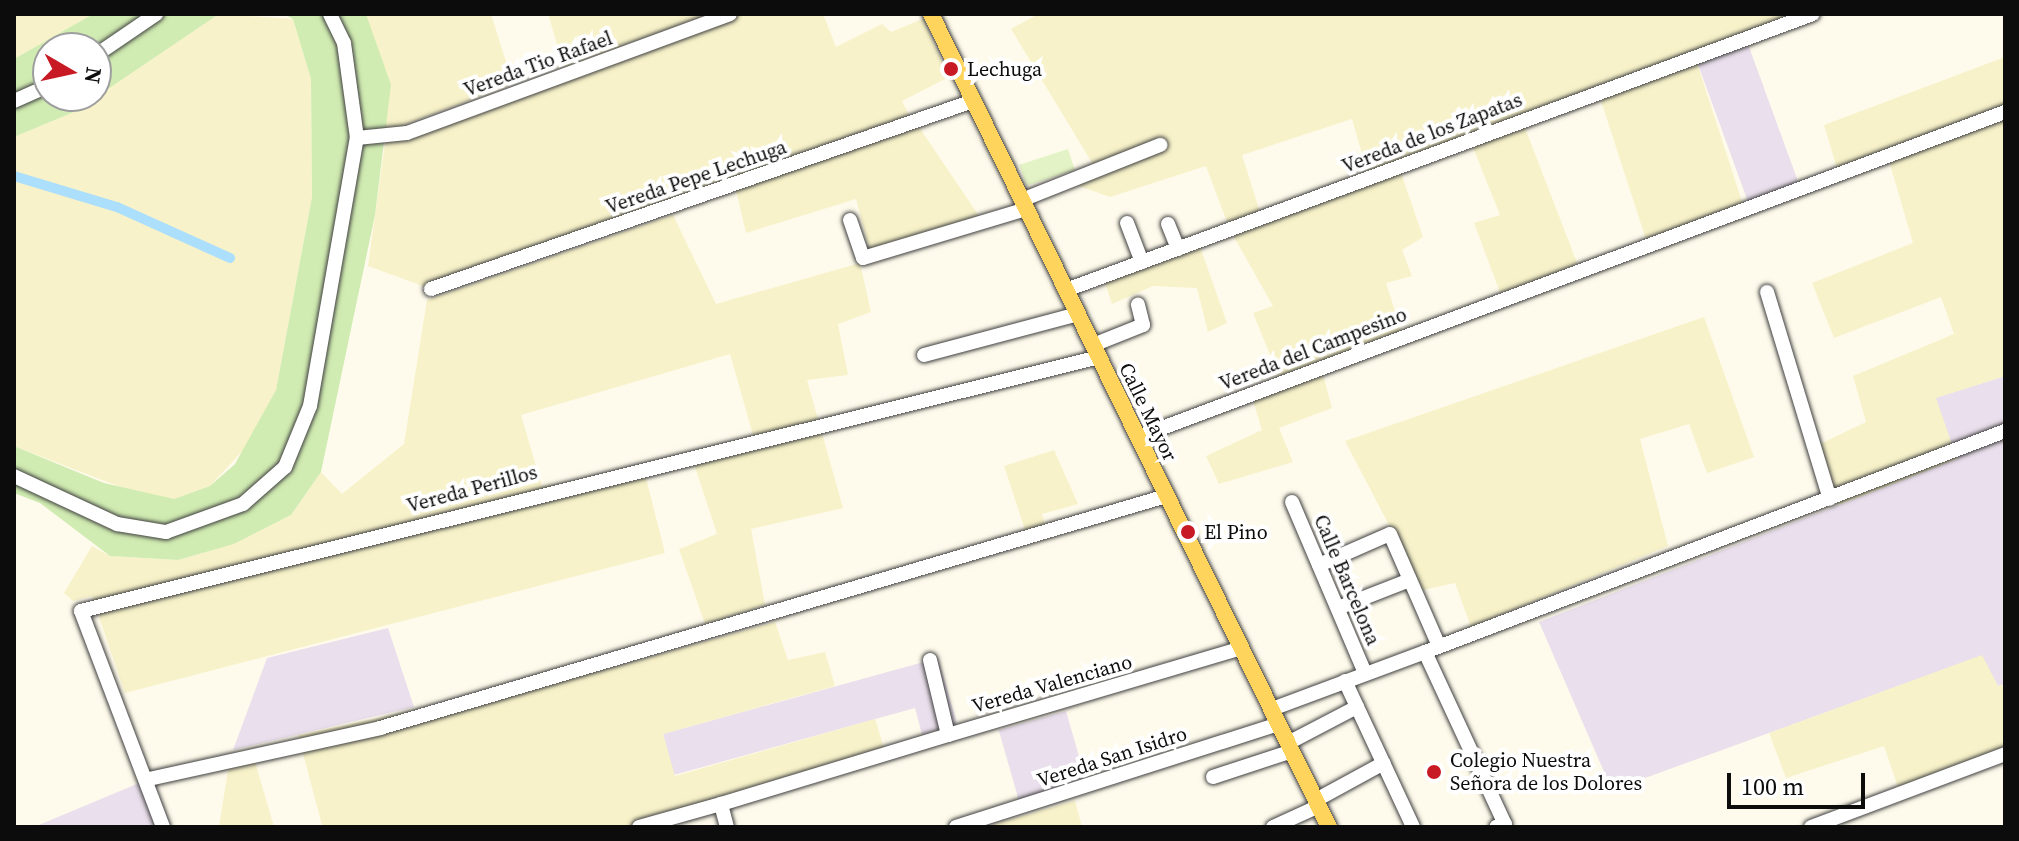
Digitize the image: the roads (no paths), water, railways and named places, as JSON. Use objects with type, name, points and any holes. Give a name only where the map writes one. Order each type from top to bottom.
[{"type":"main road","name":"Calle Mayor","points":[[931,14],[1329,827]]},
{"type":"street","points":[[112,44],[156,14]]},
{"type":"street","points":[[14,476],[117,524],[166,532],[201,524],[270,484],[285,467],[310,406],[357,138],[344,43],[330,14]]},
{"type":"street","name":"Vereda Tio Rafael","points":[[357,138],[407,133],[730,14]]},
{"type":"street","name":"Vereda de los Zapatas","points":[[1066,290],[1813,14]]},
{"type":"street","name":"Vereda Pepe Lechuga","points":[[431,289],[973,101]]},
{"type":"street","name":"Vereda del Campesino","points":[[1138,437],[1504,303],[2005,112]]},
{"type":"street","points":[[850,220],[863,258],[1024,204],[1160,145]]},
{"type":"street","points":[[1127,223],[1142,262]]},
{"type":"street","points":[[1168,224],[1178,249]]},
{"type":"street","points":[[1767,292],[1830,499]]},
{"type":"street","points":[[1096,351],[1143,325],[1138,305]]},
{"type":"street","points":[[924,355],[1078,314]]},
{"type":"street","name":"Vereda Perillos","points":[[163,827],[149,779],[81,611],[1096,351]]},
{"type":"street","name":"Vereda San Isidro","points":[[956,827],[1275,717],[1365,673],[2005,431]]},
{"type":"street","points":[[149,779],[380,728],[1166,496]]},
{"type":"street","name":"Calle Barcelona","points":[[1292,502],[1365,673]]},
{"type":"street","points":[[1319,565],[1390,534],[1410,580],[1432,649],[1505,824],[1496,827]]},
{"type":"street","points":[[1338,608],[1410,580]]},
{"type":"street","name":"Vereda Valenciano","points":[[930,660],[948,735],[1241,648]]},
{"type":"street","points":[[1345,681],[1384,763],[1407,825]]},
{"type":"street","points":[[1213,777],[1290,747],[1357,707]]},
{"type":"street","points":[[639,827],[948,735]]},
{"type":"street","points":[[1811,827],[2005,754]]},
{"type":"street","points":[[1273,827],[1384,763]]},
{"type":"street","points":[[721,804],[727,827]]},
{"type":"waterway","points":[[14,176],[117,207],[230,258]]},
{"type":"place","name":"Lechuga","points":[[951,69]]},
{"type":"place","name":"El Pino","points":[[1188,532]]},
{"type":"place","name":"Colegio Nuestra Señora de los Dolores","points":[[1434,772]]}]
